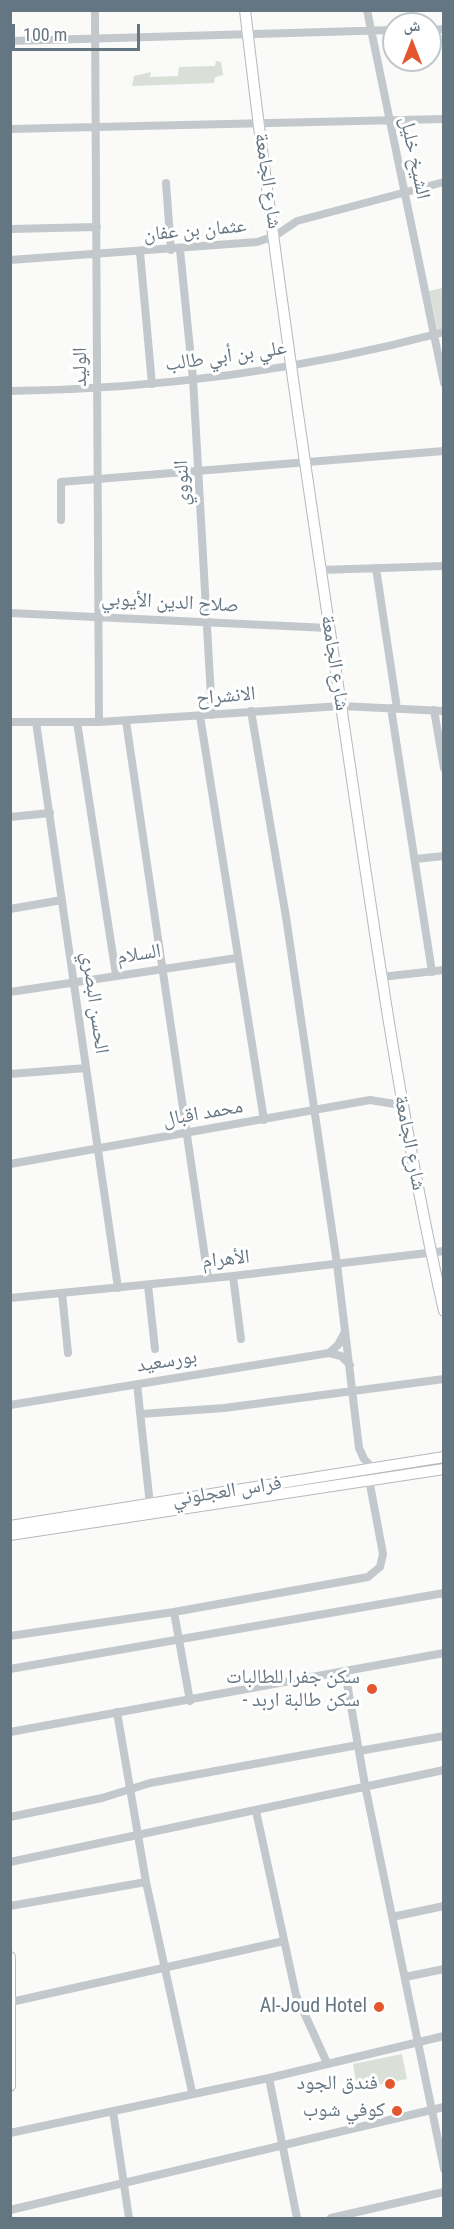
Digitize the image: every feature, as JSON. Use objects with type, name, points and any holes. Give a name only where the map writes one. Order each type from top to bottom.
[{"type":"main road","name":"شارع الجامعة","points":[[245,10],[291,366],[381,977],[401,1105],[430,1253],[444,1311]]},
{"type":"main road","name":"فراس العجلوني","points":[[10,1535],[371,1473],[444,1458]]},
{"type":"main road","name":"فراس العجلوني","points":[[10,1526],[371,1473],[444,1469]]},
{"type":"main road","points":[[10,1957],[10,2086]]},
{"type":"street","name":"الوليد","points":[[95,10],[98,128],[99,722]]},
{"type":"street","name":"الشيخ خليل","points":[[367,10],[444,383]]},
{"type":"street","points":[[10,41],[382,31]]},
{"type":"street","points":[[10,129],[444,119]]},
{"type":"street","name":"عثمان بن عفان","points":[[10,260],[176,250],[257,242],[275,236],[297,221],[444,182]]},
{"type":"street","name":"النووي","points":[[166,183],[193,379],[200,470],[201,540],[212,715]]},
{"type":"street","points":[[10,229],[97,226]]},
{"type":"street","points":[[140,252],[152,384]]},
{"type":"street","name":"علي بن أبي طالب","points":[[10,391],[98,390],[291,366],[444,332]]},
{"type":"street","points":[[61,520],[61,482],[444,451]]},
{"type":"street","points":[[320,570],[444,566]]},
{"type":"street","points":[[376,568],[432,972]]},
{"type":"street","name":"صلاح الدين الأيوبي","points":[[10,613],[328,628]]},
{"type":"street","name":"الانشراح","points":[[10,722],[126,721],[341,706],[439,710]]},
{"type":"street","points":[[439,710],[444,768]]},
{"type":"street","points":[[10,1636],[174,1612],[368,1577],[380,1567],[383,1554],[371,1473],[359,1448],[337,1264],[286,917],[251,711]]},
{"type":"street","points":[[200,716],[264,1120]]},
{"type":"street","points":[[126,721],[160,968],[208,1278]]},
{"type":"street","name":"الحسن البصري","points":[[36,722],[118,1288]]},
{"type":"street","points":[[77,722],[116,975]]},
{"type":"street","points":[[10,817],[50,813]]},
{"type":"street","points":[[415,859],[444,856]]},
{"type":"street","points":[[10,909],[62,900]]},
{"type":"street","name":"السلام","points":[[10,992],[237,958]]},
{"type":"street","points":[[381,977],[444,970]]},
{"type":"street","points":[[10,1074],[86,1068]]},
{"type":"street","name":"محمد اقبال","points":[[10,1164],[377,1100],[401,1105]]},
{"type":"street","name":"الأهرام","points":[[10,1298],[233,1276],[444,1251]]},
{"type":"street","points":[[233,1276],[241,1339]]},
{"type":"street","points":[[148,1285],[155,1349]]},
{"type":"street","points":[[62,1293],[68,1353]]},
{"type":"street","points":[[329,1353],[338,1345],[346,1328]]},
{"type":"street","points":[[329,1353],[340,1356],[350,1365]]},
{"type":"street","name":"بورسعيد","points":[[10,1405],[329,1353]]},
{"type":"street","points":[[141,1414],[224,1408],[444,1379]]},
{"type":"street","points":[[137,1384],[150,1505]]},
{"type":"street","points":[[10,1669],[444,1593]]},
{"type":"street","points":[[174,1612],[190,1701]]},
{"type":"street","points":[[10,1732],[444,1653]]},
{"type":"street","points":[[345,1672],[365,1785],[430,2110],[444,2169]]},
{"type":"street","points":[[117,1712],[137,1837],[192,2092]]},
{"type":"street","points":[[10,1816],[129,1791],[150,1784],[358,1748],[444,1736]]},
{"type":"street","points":[[10,1862],[137,1837],[365,1785],[444,1770]]},
{"type":"street","points":[[256,1811],[296,1995],[327,2063]]},
{"type":"street","points":[[10,1906],[146,1882]]},
{"type":"street","points":[[392,1917],[444,1906]]},
{"type":"street","points":[[11,2002],[284,1941]]},
{"type":"street","points":[[405,1977],[444,1969]]},
{"type":"street","points":[[10,2133],[192,2092],[269,2078],[444,2036]]},
{"type":"street","points":[[269,2078],[297,2218]]},
{"type":"street","points":[[10,2211],[444,2107]]},
{"type":"street","points":[[113,2111],[129,2218]]},
{"type":"street","points":[[331,2218],[444,2192]]},
{"type":"shaded area","points":[[216,61],[221,62],[223,75],[215,77],[214,83],[132,86],[134,76],[151,72],[150,77],[178,76],[179,67],[215,66]]},
{"type":"shaded area","points":[[442,288],[443,330],[438,331],[429,291]]},
{"type":"shaded area","points":[[402,2054],[407,2079],[357,2089],[353,2064]]},
{"type":"place","name":"سكن جفرا للطالبات - سكن طالبة اربد","points":[[372,1689]]},
{"type":"place","name":"Al-Joud Hotel","points":[[379,2007]]},
{"type":"place","name":"فندق الجود","points":[[390,2084]]},
{"type":"place","name":"كوفي شوب","points":[[397,2111]]}]
